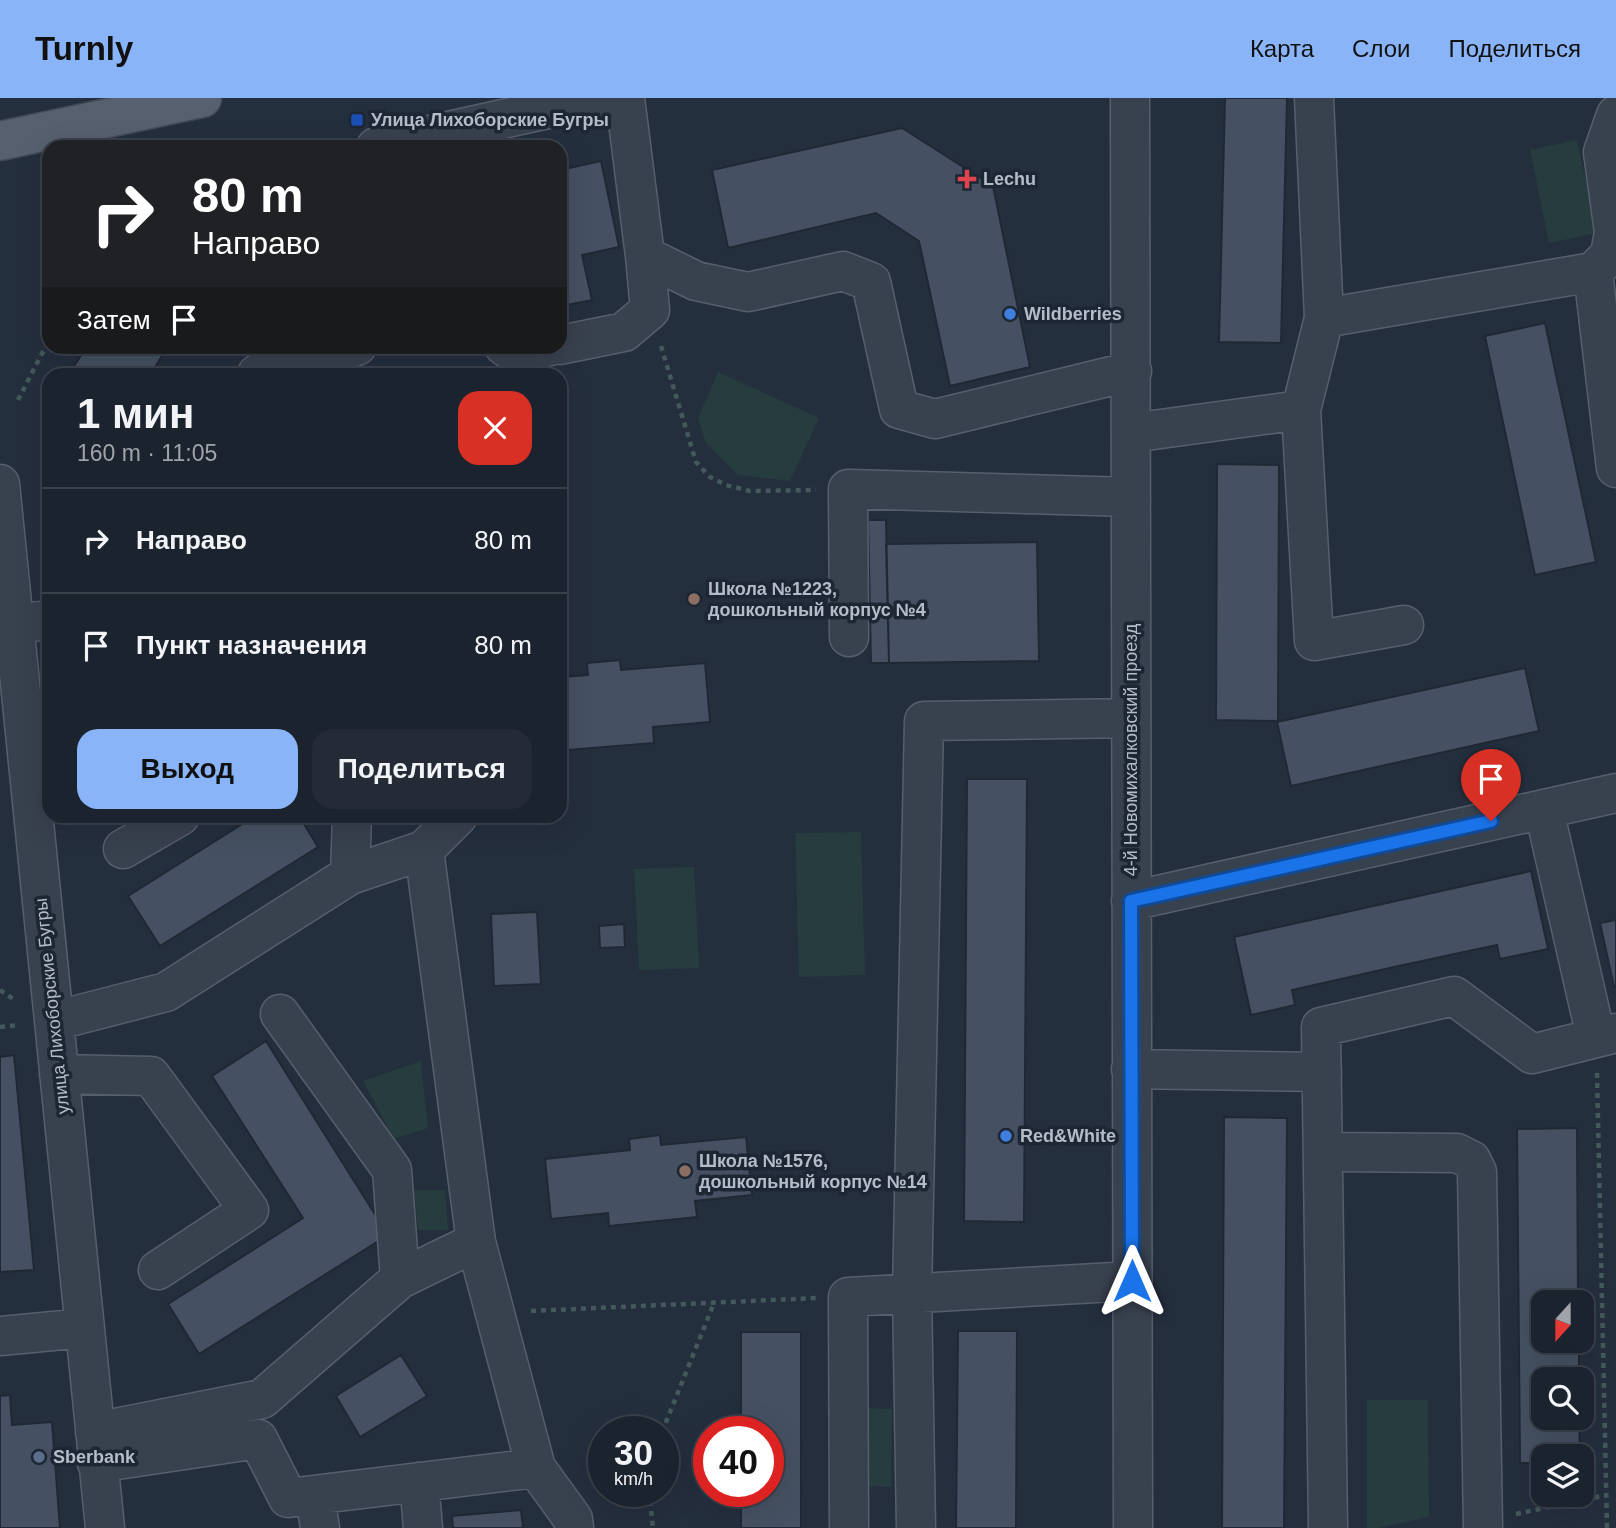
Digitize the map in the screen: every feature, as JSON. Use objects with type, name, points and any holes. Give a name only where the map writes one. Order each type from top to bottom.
[{"type":"main road","points":[[0,141],[202,98]]},
{"type":"street","points":[[411,140],[598,98]]},
{"type":"street","points":[[567,344],[624,332],[650,310],[625,98]]},
{"type":"street","name":"4-й Новомихалковский проезд","points":[[1130,98],[1133,1528]]},
{"type":"street","points":[[1314,98],[1324,318],[1301,410],[1314,641],[1404,625]]},
{"type":"street","points":[[1324,318],[1593,272],[1611,255],[1614,232],[1603,152],[1616,115]]},
{"type":"street","points":[[645,257],[696,281],[748,292],[843,271],[871,282],[899,409],[936,419],[1132,371]]},
{"type":"street","points":[[1593,272],[1616,468]]},
{"type":"street","points":[[278,368],[328,354]]},
{"type":"street","points":[[1131,433],[1301,410]]},
{"type":"street","name":"улица Лихоборские Бугры","points":[[0,484],[5,581],[35,690],[42,812]]},
{"type":"street","points":[[849,637],[848,489],[1131,497]]},
{"type":"street","points":[[916,1528],[912,1293],[924,721],[1131,718]]},
{"type":"street","points":[[1131,901],[1616,793]]},
{"type":"street","points":[[1328,1528],[1321,1027],[1454,996],[1532,1054],[1606,1035],[1544,810]]},
{"type":"street","name":"улица Лихоборские Бугры","points":[[43,823],[54,1021],[104,1528]]},
{"type":"street","points":[[123,849],[168,823]]},
{"type":"street","points":[[350,875],[352,823]]},
{"type":"street","points":[[54,1021],[166,992],[350,875],[424,850],[451,823]]},
{"type":"street","points":[[424,850],[476,1242],[536,1468],[577,1525]]},
{"type":"street","points":[[280,1014],[392,1170],[400,1279]]},
{"type":"street","points":[[1131,1069],[1322,1072]]},
{"type":"street","points":[[59,1074],[151,1076],[249,1210],[158,1270]]},
{"type":"street","points":[[1323,1152],[1457,1153],[1471,1160],[1477,1172],[1483,1525]]},
{"type":"street","points":[[96,1448],[262,1399],[400,1279],[476,1242]]},
{"type":"street","points":[[849,1528],[848,1297],[1132,1281]]},
{"type":"street","points":[[0,1336],[84,1328]]},
{"type":"street","points":[[96,1448],[258,1439],[288,1498],[317,1511],[419,1482],[536,1468]]},
{"type":"street","points":[[419,1482],[423,1528]]},
{"type":"path","points":[[650,310],[696,462],[710,477],[726,485],[750,491],[848,489]]},
{"type":"path","points":[[18,400],[42,354]]},
{"type":"path","points":[[0,990],[15,1000]]},
{"type":"path","points":[[1606,1035],[1606,1528]]},
{"type":"path","points":[[493,1313],[848,1297]]},
{"type":"path","points":[[668,1416],[714,1303]]},
{"type":"path","points":[[1483,1525],[1606,1495]]},
{"type":"path","points":[[651,1507],[653,1528]]},
{"type":"green space","points":[[1577,140],[1597,233],[1549,243],[1530,150]]},
{"type":"green space","points":[[718,372],[819,418],[790,481],[738,475],[706,443],[698,418]]},
{"type":"green space","points":[[861,832],[865,975],[799,977],[795,833]]},
{"type":"green space","points":[[694,867],[699,968],[639,970],[634,869]]},
{"type":"green space","points":[[421,1061],[428,1128],[394,1139],[363,1081]]},
{"type":"green space","points":[[414,1190],[445,1190],[448,1230],[418,1230]]},
{"type":"green space","points":[[1367,1400],[1428,1400],[1429,1517],[1367,1528]]},
{"type":"green space","points":[[862,1408],[892,1409],[891,1487],[861,1486]]},
{"type":"building","points":[[1225,98],[1287,98],[1281,343],[1219,342]]},
{"type":"building","points":[[902,128],[993,186],[1030,367],[950,386],[919,241],[876,213],[728,248],[712,170]]},
{"type":"building","points":[[601,161],[619,247],[582,255],[592,300],[567,305],[567,168]]},
{"type":"building","points":[[1545,323],[1596,562],[1535,575],[1485,336]]},
{"type":"building","points":[[82,354],[163,354],[155,368],[73,368]]},
{"type":"building","points":[[1217,464],[1279,465],[1278,721],[1216,720]]},
{"type":"building","points":[[868,520],[886,520],[889,663],[871,663]]},
{"type":"building","points":[[1037,542],[1039,661],[889,663],[886,544]]},
{"type":"building","points":[[620,660],[621,670],[705,663],[710,722],[653,727],[654,743],[567,750],[567,676],[588,675],[587,663]]},
{"type":"building","points":[[1525,668],[1539,731],[1291,786],[1277,722]]},
{"type":"building","points":[[967,779],[1027,779],[1024,1222],[964,1221]]},
{"type":"building","points":[[244,823],[303,823],[318,847],[160,946],[128,896]]},
{"type":"building","points":[[1531,871],[1548,949],[1500,959],[1497,945],[1394,967],[1292,990],[1295,1005],[1251,1015],[1234,937]]},
{"type":"building","points":[[537,912],[541,984],[494,986],[491,914]]},
{"type":"building","points":[[1616,920],[1616,987],[1614,987],[1600,923]]},
{"type":"building","points":[[624,924],[625,947],[600,948],[599,926]]},
{"type":"building","points":[[266,1041],[388,1235],[199,1354],[168,1304],[303,1218],[212,1076]]},
{"type":"building","points":[[14,1055],[34,1270],[0,1272],[0,1057]]},
{"type":"building","points":[[1224,1117],[1287,1118],[1284,1528],[1222,1528]]},
{"type":"building","points":[[1577,1128],[1578,1290],[1531,1290],[1531,1353],[1579,1353],[1579,1367],[1531,1367],[1531,1430],[1579,1430],[1580,1444],[1531,1444],[1531,1463],[1520,1463],[1517,1129]]},
{"type":"building","points":[[660,1135],[661,1145],[746,1137],[752,1195],[695,1201],[697,1217],[609,1226],[608,1213],[551,1219],[545,1159],[630,1150],[629,1139]]},
{"type":"building","points":[[958,1331],[1017,1331],[1016,1528],[956,1528]]},
{"type":"building","points":[[741,1332],[801,1332],[801,1528],[741,1528],[741,1507],[784,1507],[784,1416],[741,1416]]},
{"type":"building","points":[[401,1355],[427,1396],[360,1437],[336,1396]]},
{"type":"building","points":[[10,1395],[12,1425],[52,1422],[60,1528],[0,1528],[0,1396]]},
{"type":"building","points":[[521,1510],[523,1528],[453,1528],[452,1516]]},
{"type":"place","name":"Улица Лихоборские Бугры","points":[[357,120]]},
{"type":"place","name":"Lechu","points":[[967,179]]},
{"type":"place","name":"Wildberries","points":[[1010,314]]},
{"type":"place","name":"Школа №1223, дошкольный корпус №4","points":[[694,599]]},
{"type":"place","name":"Red&White","points":[[1006,1136]]},
{"type":"place","name":"Школа №1576, дошкольный корпус №14","points":[[685,1171]]},
{"type":"place","name":"Sberbank","points":[[39,1457]]},
{"type":"route","points":[[1132,1281],[1131,901],[1491,821]]}]
